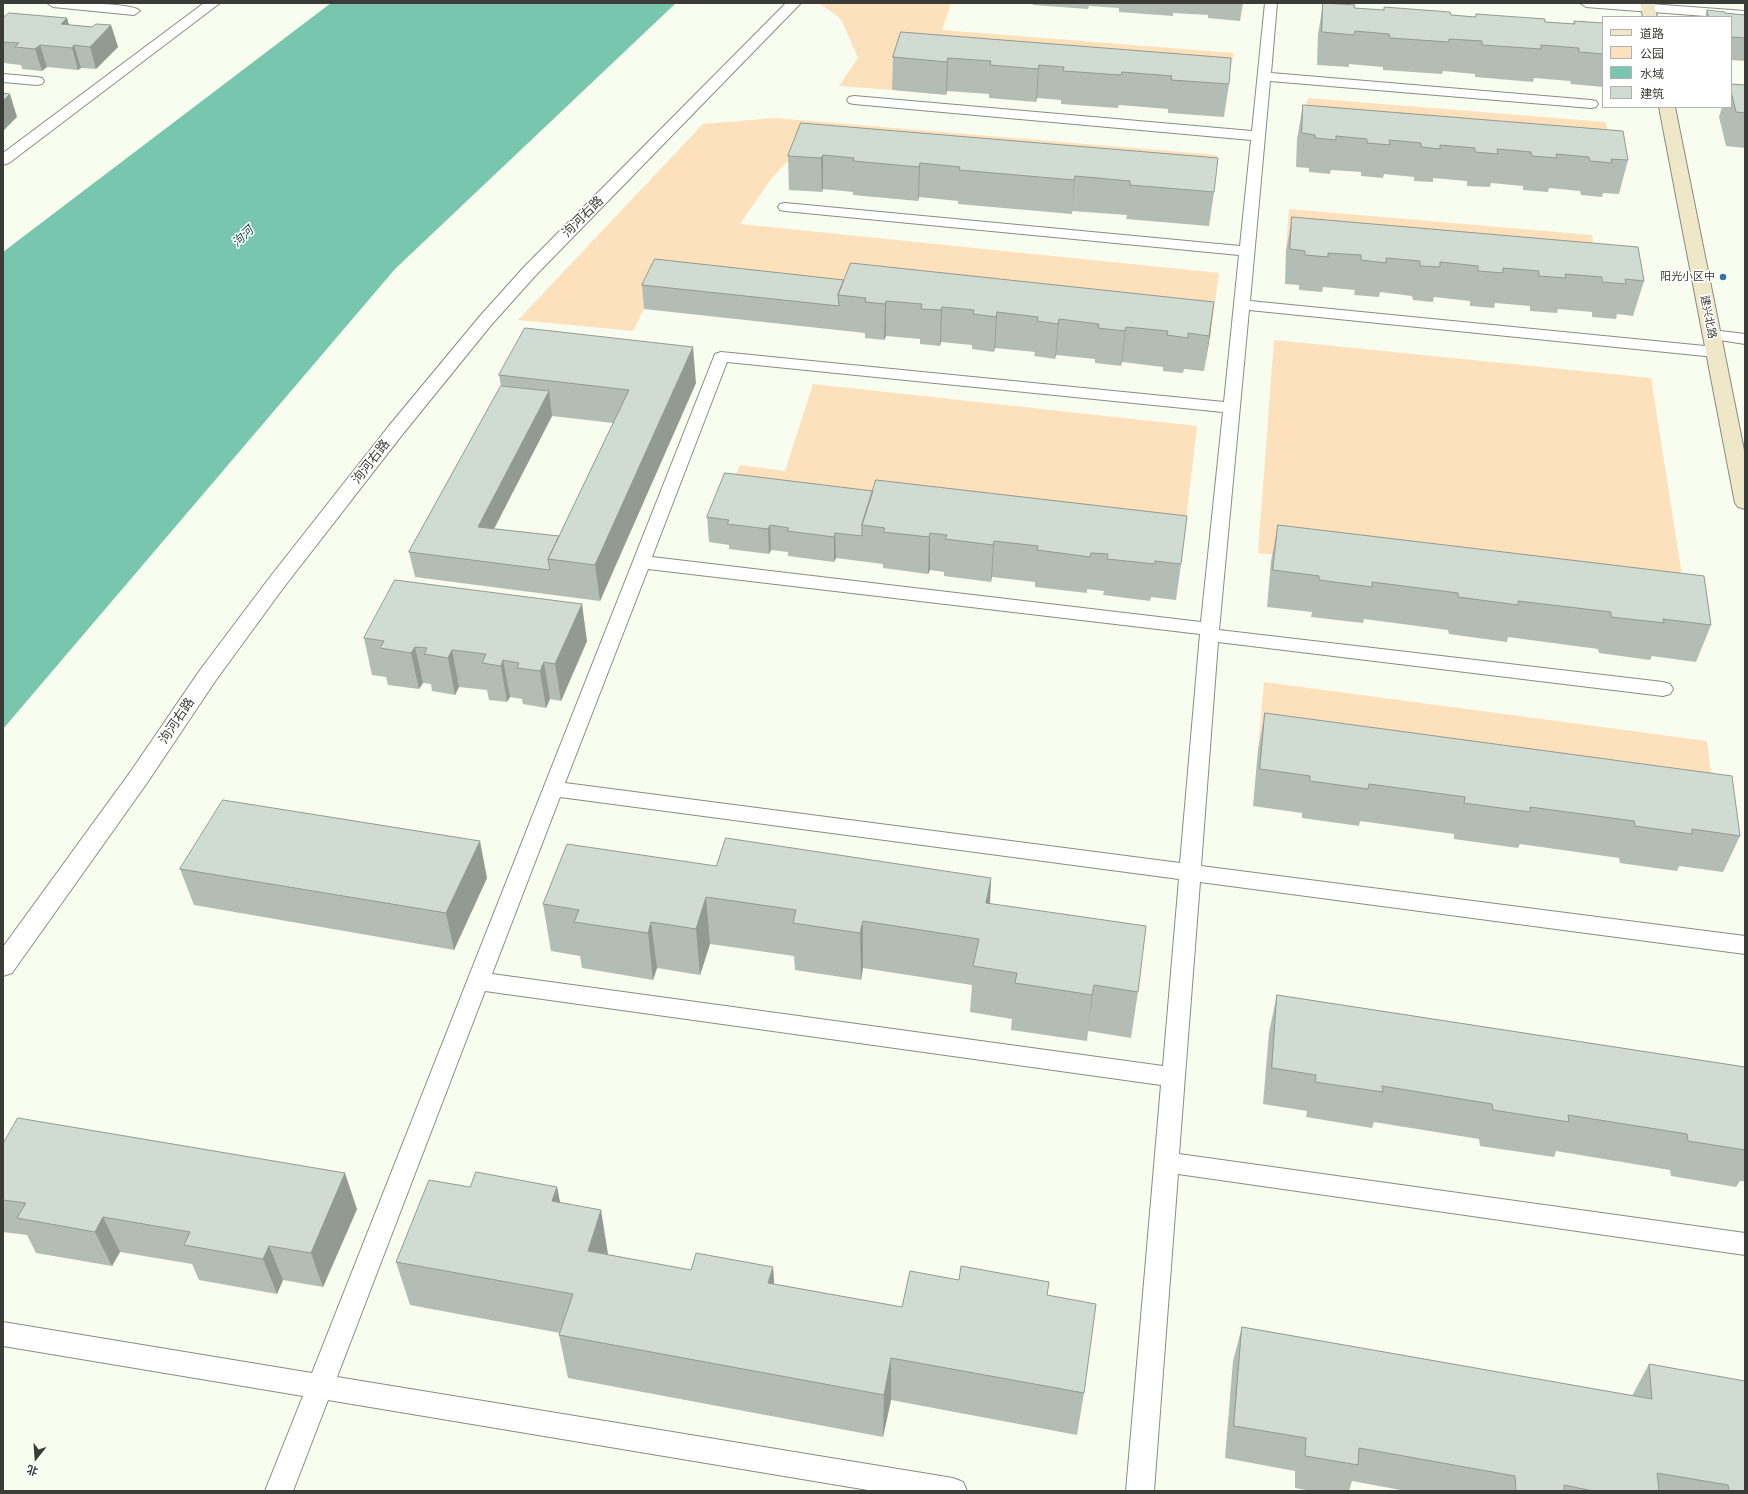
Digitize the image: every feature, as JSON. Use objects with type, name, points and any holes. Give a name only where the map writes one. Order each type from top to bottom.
[{"type":"street","points":[[3,160],[213,3]]},
{"type":"street","name":"泃河右路","points":[[3,966],[139,777],[208,674],[277,582],[395,431],[486,320],[530,271],[794,3]]},
{"type":"street","name":"建兴北路","points":[[1667,108],[1745,503]]},
{"type":"lane","points":[[53,3],[134,10]]},
{"type":"lane","points":[[1140,1491],[1172,1077],[1210,632],[1271,3]]},
{"type":"lane","points":[[1586,3],[1648,9],[1745,15]]},
{"type":"lane","points":[[1264,76],[1591,104]]},
{"type":"lane","points":[[3,78],[37,81]]},
{"type":"lane","points":[[854,100],[1258,136]]},
{"type":"lane","points":[[785,207],[1247,251]]},
{"type":"lane","points":[[1242,305],[1713,343],[1745,338]]},
{"type":"lane","points":[[279,1491],[721,357],[1231,408]]},
{"type":"lane","points":[[641,562],[1663,689]]},
{"type":"lane","points":[[553,789],[1745,945]]},
{"type":"lane","points":[[478,981],[1172,1077]]},
{"type":"lane","points":[[1166,1162],[1745,1244]]},
{"type":"lane","points":[[3,1334],[953,1491]]},
{"type":"green space","points":[[819,3],[951,3],[942,30],[1234,53],[1226,90],[901,64],[892,90],[839,86],[858,58],[841,19]]},
{"type":"green space","points":[[1308,98],[1606,122],[1614,165],[1297,139]]},
{"type":"green space","points":[[775,118],[1217,155],[1213,192],[792,156],[771,179],[740,224],[1219,273],[1210,337],[851,298],[657,283],[633,331],[518,320],[703,124]]},
{"type":"green space","points":[[1289,209],[1592,235],[1597,266],[1628,281],[1286,251]]},
{"type":"green space","points":[[1274,340],[1651,378],[1686,601],[1258,553]]},
{"type":"green space","points":[[813,384],[1197,426],[1182,553],[726,498],[740,465],[785,471]]},
{"type":"green space","points":[[1264,682],[1707,741],[1716,813],[1258,750]]},
{"type":"water","name":"泃河","points":[[331,3],[676,3],[395,269],[3,729],[3,252]]},
{"type":"building","points":[[1323,3],[1355,5],[1354,8],[1384,10],[1384,7],[1450,12],[1451,15],[1476,17],[1476,14],[1545,19],[1545,22],[1575,24],[1574,21],[1602,23],[1602,54],[1579,52],[1579,48],[1541,45],[1541,49],[1482,45],[1482,41],[1449,39],[1449,42],[1390,38],[1389,34],[1355,31],[1354,35],[1322,32]]},
{"type":"building","points":[[1707,10],[1745,15],[1745,38],[1732,37],[1732,16],[1709,16]]},
{"type":"building","points":[[9,13],[67,18],[61,24],[92,27],[96,24],[111,25],[90,47],[74,45],[72,48],[40,45],[35,49],[15,47],[19,43],[3,42],[3,16]]},
{"type":"building","points":[[901,32],[1231,58],[1229,84],[1171,80],[1172,76],[1122,72],[1121,75],[1063,71],[1064,67],[1039,65],[1038,69],[990,65],[991,61],[948,58],[947,62],[893,57]]},
{"type":"building","points":[[1732,84],[1745,85],[1745,113],[1736,112],[1732,95]]},
{"type":"building","points":[[3,93],[10,94],[3,101]]},
{"type":"building","points":[[1303,105],[1623,131],[1628,160],[1611,159],[1612,163],[1590,161],[1589,157],[1556,154],[1557,158],[1532,156],[1531,152],[1497,149],[1498,154],[1475,152],[1475,148],[1440,145],[1440,149],[1421,147],[1421,143],[1389,140],[1390,145],[1367,143],[1367,139],[1336,136],[1336,140],[1315,138],[1315,135],[1302,133]]},
{"type":"building","points":[[801,123],[1218,158],[1214,192],[1130,185],[1130,181],[1075,176],[1074,180],[959,170],[960,167],[920,163],[919,167],[853,161],[854,158],[823,155],[821,158],[788,156]]},
{"type":"building","points":[[1292,217],[1638,247],[1644,281],[1625,279],[1626,284],[1602,282],[1602,277],[1565,274],[1566,278],[1539,276],[1539,271],[1503,268],[1503,273],[1478,271],[1478,266],[1440,262],[1440,267],[1420,266],[1420,261],[1386,258],[1386,263],[1361,260],[1361,255],[1328,253],[1328,257],[1305,255],[1305,251],[1290,249]]},
{"type":"building","points":[[655,259],[844,280],[838,295],[839,306],[642,285]]},
{"type":"building","points":[[851,263],[1214,302],[1209,336],[1188,333],[1188,338],[1167,335],[1168,331],[1126,327],[1125,331],[1098,328],[1099,324],[1059,319],[1058,324],[1037,321],[1038,317],[997,312],[996,317],[973,314],[974,310],[942,307],[941,310],[921,309],[922,304],[886,301],[885,304],[865,302],[866,298],[838,295]]},
{"type":"building","points":[[525,328],[693,347],[595,565],[548,559],[629,390],[499,375]]},
{"type":"building","points":[[501,386],[549,391],[478,527],[559,536],[548,559],[550,570],[409,552]]},
{"type":"building","points":[[725,473],[873,491],[862,525],[862,536],[835,533],[834,537],[787,531],[789,528],[770,525],[768,529],[727,524],[729,520],[707,517]]},
{"type":"building","points":[[876,480],[1187,516],[1181,564],[1155,561],[1155,564],[1107,559],[1108,554],[1091,553],[1090,557],[1037,550],[1038,546],[994,541],[993,545],[945,539],[947,535],[930,533],[929,537],[883,532],[885,528],[862,525]]},
{"type":"building","points":[[1278,525],[1704,576],[1711,625],[1663,619],[1664,623],[1611,617],[1611,612],[1518,601],[1518,605],[1458,597],[1458,593],[1372,582],[1372,587],[1319,580],[1319,576],[1273,570]]},
{"type":"building","points":[[395,580],[582,604],[555,664],[544,662],[540,671],[517,668],[519,663],[503,660],[501,666],[482,663],[486,654],[452,650],[448,658],[424,654],[427,648],[415,647],[411,653],[380,648],[384,641],[364,638]]},
{"type":"building","points":[[1265,713],[1732,776],[1740,836],[1692,829],[1692,834],[1635,826],[1634,821],[1530,807],[1530,812],[1464,803],[1465,797],[1369,784],[1368,789],[1310,781],[1310,776],[1260,769]]},
{"type":"building","points":[[223,800],[480,841],[446,913],[180,869]]},
{"type":"building","points":[[726,838],[991,878],[986,903],[1146,926],[1138,992],[1094,985],[1092,995],[1015,983],[1017,973],[973,966],[979,939],[863,921],[860,933],[793,923],[796,910],[706,897],[696,929],[651,922],[648,933],[574,922],[579,910],[543,904],[567,844],[716,866]]},
{"type":"building","points":[[1277,995],[1745,1067],[1745,1150],[1688,1141],[1687,1134],[1568,1115],[1569,1122],[1493,1110],[1492,1104],[1382,1086],[1383,1092],[1315,1082],[1316,1075],[1272,1068]]},
{"type":"building","points":[[18,1118],[345,1173],[311,1253],[269,1246],[263,1259],[184,1245],[190,1232],[103,1217],[95,1232],[17,1218],[26,1203],[3,1200],[3,1144]]},
{"type":"building","points":[[476,1172],[557,1187],[552,1201],[601,1210],[588,1251],[691,1270],[696,1253],[773,1267],[768,1283],[902,1307],[910,1271],[959,1280],[961,1266],[1049,1282],[1047,1295],[1096,1304],[1084,1393],[891,1358],[884,1395],[559,1335],[573,1294],[396,1262],[429,1180],[470,1187]]},
{"type":"building","points":[[1242,1327],[1652,1399],[1649,1364],[1745,1381],[1745,1491],[1729,1491],[1728,1485],[1657,1473],[1659,1491],[1593,1491],[1564,1485],[1564,1491],[1516,1491],[1515,1476],[1359,1448],[1358,1465],[1305,1456],[1306,1438],[1234,1426]]},
{"type":"place","name":"阳光小区中","points":[[1723,277]]}]
